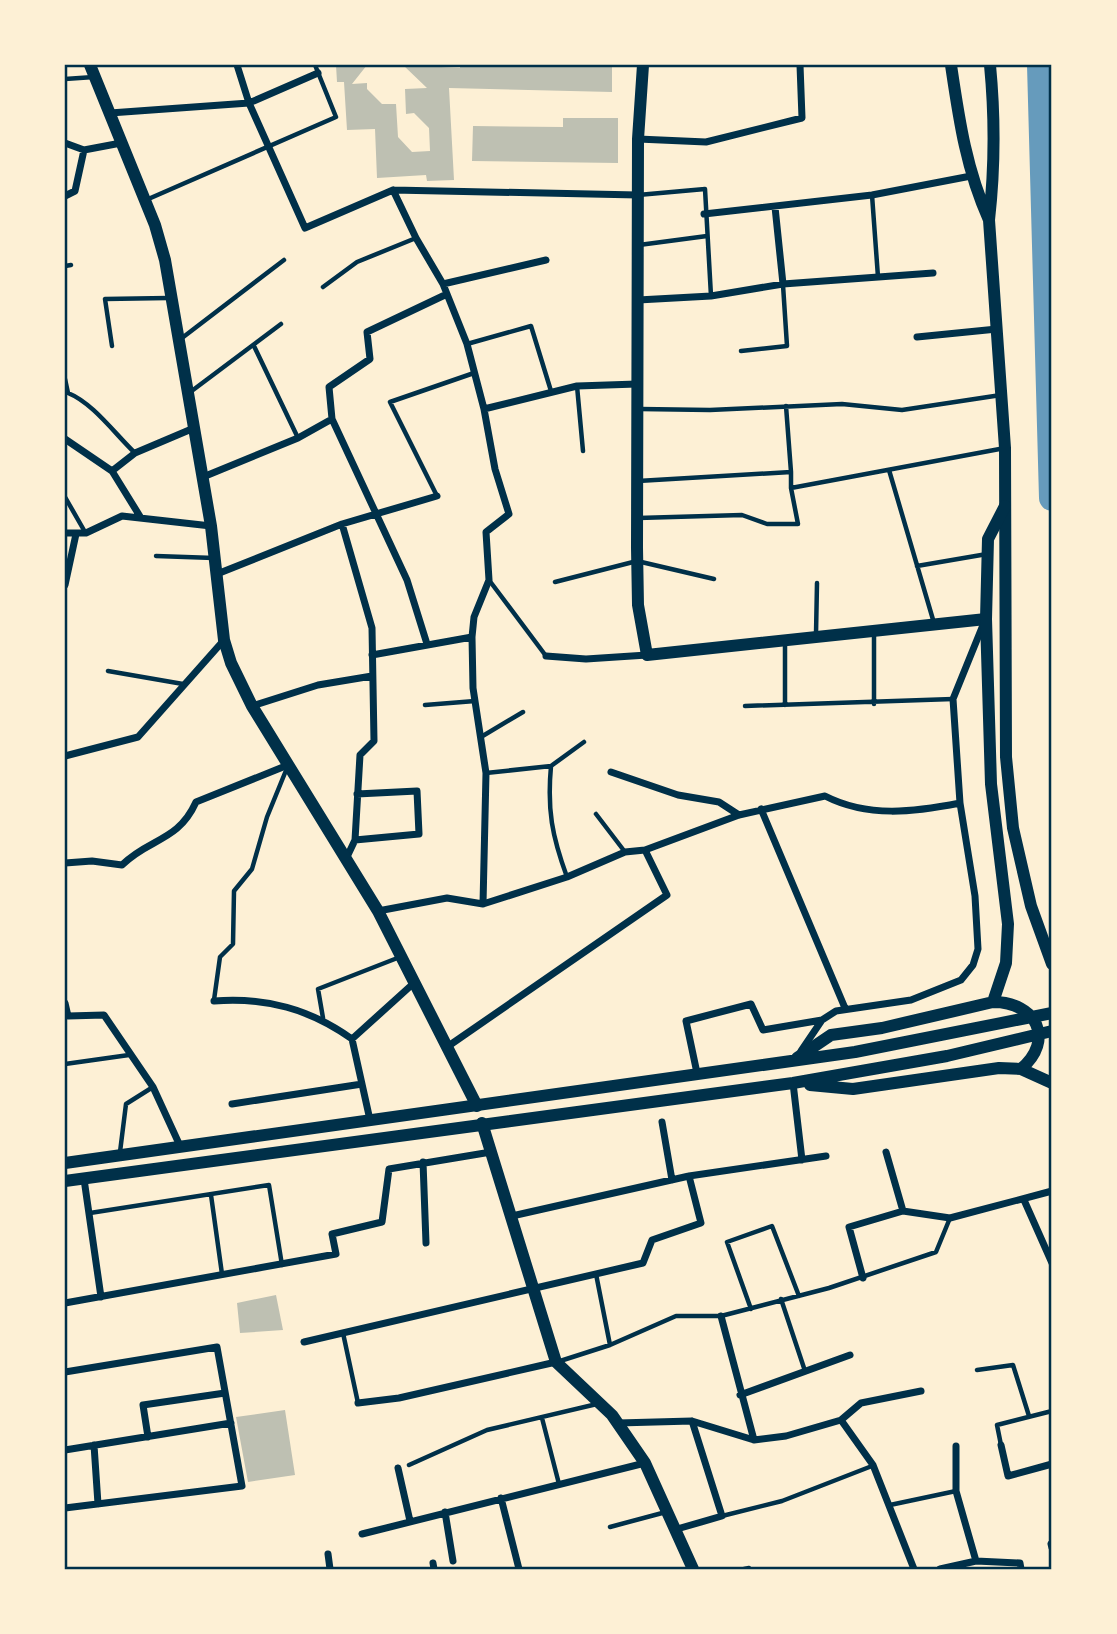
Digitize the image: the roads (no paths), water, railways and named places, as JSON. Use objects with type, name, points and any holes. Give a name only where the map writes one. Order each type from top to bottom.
[{"type":"street","points":[[237,65],[248,103],[305,228],[393,190],[638,195]]},
{"type":"street","points":[[643,65],[638,139],[637,561],[638,605],[647,655]]},
{"type":"street","points":[[638,139],[706,142],[802,118],[800,65]]},
{"type":"street","points":[[951,65],[962,143],[971,176],[989,220]]},
{"type":"street","points":[[990,65],[994,173],[989,220],[1005,448],[1006,757],[1011,804],[1031,906],[1052,964]]},
{"type":"street","points":[[110,113],[248,103],[317,69]]},
{"type":"street","points":[[93,71],[145,200],[161,248],[203,477],[225,640],[252,706],[378,911],[416,981],[477,1106]]},
{"type":"street","points":[[65,143],[84,150],[121,143]]},
{"type":"street","points":[[65,196],[75,191],[84,150]]},
{"type":"street","points":[[704,214],[872,195],[971,176]]},
{"type":"street","points":[[393,190],[416,238],[443,284],[467,344],[484,410],[495,469],[509,514],[486,532],[489,580],[474,617],[472,637],[475,701],[486,773],[483,904]]},
{"type":"street","points":[[775,208],[783,284]]},
{"type":"street","points":[[443,284],[546,260]]},
{"type":"street","points":[[638,300],[711,296],[783,284],[933,272]]},
{"type":"street","points":[[427,644],[407,580],[332,418],[329,387],[370,359],[367,332],[447,293]]},
{"type":"street","points":[[917,337],[997,328]]},
{"type":"street","points":[[484,410],[577,386],[637,384]]},
{"type":"street","points":[[203,477],[298,438],[332,418]]},
{"type":"street","points":[[112,471],[135,453],[194,428]]},
{"type":"street","points":[[65,439],[112,471],[141,518]]},
{"type":"street","points":[[218,574],[342,524],[437,496]]},
{"type":"street","points":[[993,1002],[1006,963],[1007,924],[991,784],[986,619],[988,539],[1005,506]]},
{"type":"street","points":[[65,533],[86,533],[122,516],[211,526]]},
{"type":"street","points":[[342,524],[372,628],[374,741],[360,755],[355,840],[346,860]]},
{"type":"street","points":[[65,585],[76,534]]},
{"type":"street","points":[[546,656],[586,659],[647,655],[785,638],[986,619]]},
{"type":"street","points":[[697,1073],[686,1021],[751,1004],[763,1030],[822,1020],[845,1008],[911,1000],[961,980],[973,965],[978,949],[975,896],[960,803],[953,699],[986,619]]},
{"type":"street","points":[[372,655],[472,637]]},
{"type":"street","points":[[65,756],[138,737],[225,640]]},
{"type":"street","points":[[252,706],[318,685],[372,676]]},
{"type":"street","points":[[65,863],[92,861],[122,865],[137,850],[155,845],[187,822],[196,802],[289,764]]},
{"type":"street","points":[[611,772],[678,795],[719,802],[739,815]]},
{"type":"street","points":[[355,840],[419,834],[417,791],[357,794]]},
{"type":"street","points":[[378,911],[447,898],[483,904],[567,877],[625,852],[645,850],[739,815],[825,796],[845,806],[906,813],[960,803]]},
{"type":"street","points":[[761,809],[845,1008]]},
{"type":"street","points":[[447,1047],[667,895],[645,850]]},
{"type":"street","points":[[352,1039],[416,981]]},
{"type":"street","points":[[214,1001],[273,1003],[323,1018],[352,1039],[370,1121]]},
{"type":"street","points":[[794,1060],[831,1035],[882,1028],[993,1002],[1012,1002],[1027,1010],[1036,1026],[1038,1045],[1034,1058],[1021,1069]]},
{"type":"street","points":[[65,1003],[66,1016],[104,1015],[153,1087],[181,1149],[185,1166]]},
{"type":"street","points":[[65,1163],[181,1149],[855,1052],[1052,1013]]},
{"type":"street","points":[[794,1060],[822,1020]]},
{"type":"street","points":[[65,1181],[793,1083],[858,1073],[1052,1031]]},
{"type":"street","points":[[793,1083],[853,1089],[999,1068],[1021,1069],[1052,1083]]},
{"type":"street","points":[[793,1083],[802,1160]]},
{"type":"street","points":[[232,1104],[362,1084]]},
{"type":"street","points":[[662,1122],[672,1180]]},
{"type":"street","points":[[482,1123],[535,1287],[556,1362],[601,1403],[645,1463],[693,1569]]},
{"type":"street","points":[[65,1303],[336,1254],[332,1234],[382,1222],[389,1170],[491,1152]]},
{"type":"street","points":[[886,1152],[903,1210]]},
{"type":"street","points":[[512,1216],[689,1176],[826,1156]]},
{"type":"street","points":[[423,1162],[426,1243]]},
{"type":"street","points":[[304,1342],[643,1263],[652,1240],[701,1223],[689,1176]]},
{"type":"street","points":[[84,1179],[100,1297]]},
{"type":"street","points":[[863,1278],[849,1227],[903,1210],[950,1218],[1052,1191]]},
{"type":"street","points":[[1024,1200],[1052,1263]]},
{"type":"street","points":[[721,1317],[754,1440]]},
{"type":"street","points":[[65,1372],[217,1346],[242,1486],[65,1508]]},
{"type":"street","points":[[740,1395],[850,1355]]},
{"type":"street","points":[[358,1402],[399,1398],[556,1362]]},
{"type":"street","points":[[617,1423],[692,1421],[754,1440],[786,1436],[841,1420],[861,1403],[921,1391]]},
{"type":"street","points":[[148,1437],[143,1405],[225,1393]]},
{"type":"street","points":[[841,1420],[873,1465],[914,1569]]},
{"type":"street","points":[[677,1529],[722,1516],[692,1421]]},
{"type":"street","points":[[65,1450],[231,1423]]},
{"type":"street","points":[[94,1445],[98,1504]]},
{"type":"street","points":[[1000,1445],[1008,1476],[1052,1464]]},
{"type":"street","points":[[956,1446],[956,1491],[976,1561]]},
{"type":"street","points":[[362,1534],[645,1463]]},
{"type":"street","points":[[398,1468],[410,1521]]},
{"type":"street","points":[[501,1498],[519,1569]]},
{"type":"street","points":[[445,1512],[453,1561]]},
{"type":"street","points":[[328,1554],[330,1569]]},
{"type":"street","points":[[940,1569],[976,1561],[1020,1563],[1021,1569]]},
{"type":"lane","points":[[145,200],[336,117],[317,69]]},
{"type":"lane","points":[[65,79],[93,71]]},
{"type":"lane","points":[[638,195],[705,189],[704,214],[711,296]]},
{"type":"lane","points":[[872,195],[878,278]]},
{"type":"lane","points":[[638,245],[707,236]]},
{"type":"lane","points":[[323,288],[356,262],[416,238]]},
{"type":"lane","points":[[178,341],[284,260]]},
{"type":"lane","points":[[741,351],[787,346],[783,284]]},
{"type":"lane","points":[[112,346],[105,299],[171,298]]},
{"type":"lane","points":[[188,394],[281,324]]},
{"type":"lane","points":[[467,344],[531,326],[551,391]]},
{"type":"lane","points":[[254,346],[298,438]]},
{"type":"lane","points":[[437,496],[390,402],[475,373]]},
{"type":"lane","points":[[65,379],[68,393],[84,400],[104,424],[135,453]]},
{"type":"lane","points":[[577,386],[583,451]]},
{"type":"lane","points":[[638,408],[842,404],[902,410],[1002,395]]},
{"type":"lane","points":[[637,519],[743,515],[767,524],[798,524],[792,488],[786,406]]},
{"type":"lane","points":[[792,488],[1005,448]]},
{"type":"lane","points":[[889,470],[934,623]]},
{"type":"lane","points":[[637,481],[791,472]]},
{"type":"lane","points":[[65,496],[86,533]]},
{"type":"lane","points":[[917,566],[988,554]]},
{"type":"lane","points":[[156,556],[215,558]]},
{"type":"lane","points":[[555,582],[637,561],[714,579]]},
{"type":"lane","points":[[489,580],[546,656]]},
{"type":"lane","points":[[816,635],[817,583]]},
{"type":"lane","points":[[874,629],[874,704]]},
{"type":"lane","points":[[785,638],[785,705]]},
{"type":"lane","points":[[108,671],[183,684]]},
{"type":"lane","points":[[745,706],[874,704],[953,699]]},
{"type":"lane","points":[[425,705],[475,701]]},
{"type":"lane","points":[[481,738],[523,712]]},
{"type":"lane","points":[[486,773],[551,766],[584,741]]},
{"type":"lane","points":[[214,1001],[220,957],[233,944],[234,891],[252,869],[267,817],[289,764]]},
{"type":"lane","points":[[551,766],[547,804],[554,841],[567,877]]},
{"type":"lane","points":[[596,814],[625,852]]},
{"type":"lane","points":[[323,1018],[318,989],[401,956]]},
{"type":"lane","points":[[65,1064],[129,1055]]},
{"type":"lane","points":[[120,1156],[126,1104],[153,1087]]},
{"type":"lane","points":[[89,1213],[269,1185],[282,1265]]},
{"type":"lane","points":[[211,1195],[222,1275]]},
{"type":"lane","points":[[556,1362],[610,1345],[676,1316],[721,1317],[863,1278],[936,1252],[950,1218]]},
{"type":"lane","points":[[751,1309],[727,1242],[772,1226],[799,1296]]},
{"type":"lane","points":[[596,1273],[610,1345]]},
{"type":"lane","points":[[781,1299],[805,1371]]},
{"type":"lane","points":[[343,1332],[358,1402]]},
{"type":"lane","points":[[977,1370],[1013,1365],[1029,1416]]},
{"type":"lane","points":[[409,1465],[487,1430],[601,1403]]},
{"type":"lane","points":[[1000,1445],[997,1425],[1052,1411]]},
{"type":"lane","points":[[542,1418],[559,1484]]},
{"type":"lane","points":[[722,1516],[782,1501],[873,1465]]},
{"type":"lane","points":[[890,1505],[956,1491]]},
{"type":"lane","points":[[610,1527],[669,1512]]},
{"type":"waterway","points":[[1040,65],[1052,498]]}]
